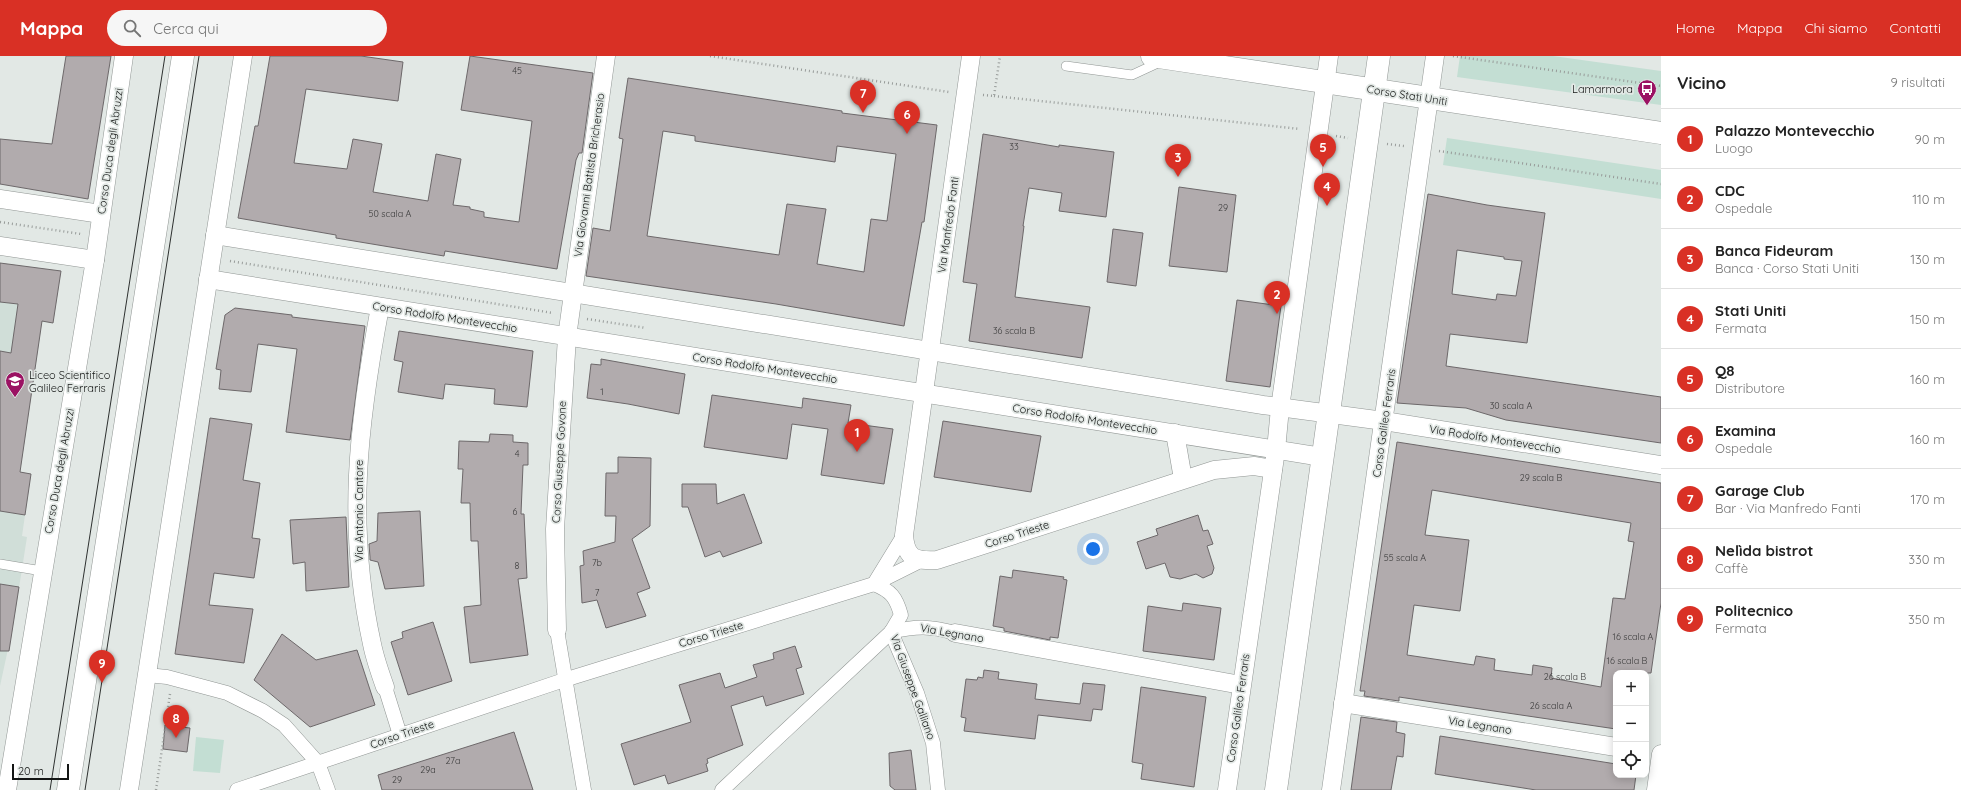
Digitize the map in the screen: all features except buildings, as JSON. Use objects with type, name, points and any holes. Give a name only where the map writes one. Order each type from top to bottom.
[{"type":"main road","points":[[68,790],[183,56]]},
{"type":"main road","points":[[1276,790],[1379,56]]},
{"type":"main road","name":"Corso Stati Uniti","points":[[1162,57],[1661,133]]},
{"type":"street","name":"Corso Duca degli Abruzzi","points":[[7,790],[98,236],[124,56]]},
{"type":"street","points":[[129,790],[243,56]]},
{"type":"street","name":"Via Giovanni Battista Bricherasio","points":[[572,294],[606,56]]},
{"type":"street","name":"Via Manfredo Fanti","points":[[924,394],[971,56]]},
{"type":"street","name":"Corso Galileo Ferraris","points":[[1227,790],[1276,450],[1280,408],[1329,56]]},
{"type":"street","name":"Corso Galileo Ferraris","points":[[1331,790],[1435,56]]},
{"type":"street","points":[[0,199],[101,214]]},
{"type":"street","points":[[215,235],[931,352],[1280,408],[1328,414]]},
{"type":"street","points":[[0,246],[94,260]]},
{"type":"street","name":"Corso Rodolfo Montevecchio","points":[[208,279],[1322,457]]},
{"type":"street","name":"Corso Giuseppe Govone","points":[[557,630],[555,529],[567,336],[572,294]]},
{"type":"street","name":"Via Antonio Cantore","points":[[380,307],[367,378],[359,437],[357,530],[359,570],[372,646],[400,735]]},
{"type":"street","points":[[920,561],[909,555],[905,548],[904,536],[924,394]]},
{"type":"street","name":"Via Rodolfo Montevecchio","points":[[1328,414],[1384,421],[1661,465]]},
{"type":"street","points":[[1175,434],[1183,479]]},
{"type":"street","name":"Corso Trieste","points":[[237,790],[564,680],[874,584],[920,561],[937,560],[1183,479],[1214,470],[1254,466],[1273,469]]},
{"type":"street","points":[[874,584],[904,536]]},
{"type":"street","name":"Via Giuseppe Galliano","points":[[874,584],[885,588],[897,600],[901,615],[891,632],[916,693],[933,743],[938,790]]},
{"type":"street","name":"Via Legnano","points":[[891,632],[915,627],[939,629],[955,634],[1241,685]]},
{"type":"street","points":[[557,630],[564,680],[584,790]]},
{"type":"street","points":[[722,790],[891,632]]},
{"type":"street","points":[[147,675],[172,679],[227,693],[263,711],[284,725],[318,763],[328,790]]},
{"type":"street","name":"Via Legnano","points":[[1343,703],[1613,747]]},
{"type":"street","points":[[1649,752],[1661,754],[1656,790]]},
{"type":"lane","points":[[1066,66],[1132,75],[1162,57]]},
{"type":"lane","points":[[0,564],[42,571]]},
{"type":"path","points":[[710,56],[938,91],[1300,128]]},
{"type":"path","points":[[994,96],[1000,56]]},
{"type":"path","points":[[1453,56],[1661,86]]},
{"type":"path","points":[[1423,149],[1661,184]]},
{"type":"path","points":[[0,222],[98,236]]},
{"type":"path","points":[[156,790],[172,679]]},
{"type":"shaded area","name":"Liceo Scientifico Galileo Ferraris","points":[[0,263],[61,271],[53,323],[42,322],[20,472],[31,474],[22,536],[27,537],[13,626],[0,686]]},
{"type":"green space","points":[[1460,56],[1553,56],[1661,71],[1661,105],[1457,77]]},
{"type":"green space","points":[[1447,138],[1661,170],[1661,199],[1443,165]]},
{"type":"green space","points":[[196,737],[224,740],[220,773],[193,771]]},
{"type":"tram line","points":[[50,790],[165,56]]},
{"type":"tram line","points":[[85,790],[199,56]]},
{"type":"place","name":"Lamarmora","points":[[1647,106]]},
{"type":"place","name":"Garage Club","points":[[863,113]]},
{"type":"place","name":"Examina","points":[[907,134]]},
{"type":"place","name":"Q8","points":[[1323,167]]},
{"type":"place","name":"Banca Fideuram","points":[[1178,177]]},
{"type":"place","name":"Stati Uniti","points":[[1327,206]]},
{"type":"place","name":"CDC","points":[[1277,314]]},
{"type":"place","name":"Liceo Scientifico Galileo Ferraris","points":[[15,398]]},
{"type":"place","name":"Palazzo Montevecchio","points":[[857,452]]},
{"type":"place","name":"Politecnico","points":[[102,683]]},
{"type":"place","name":"Nelìda bistrot","points":[[176,738]]}]
